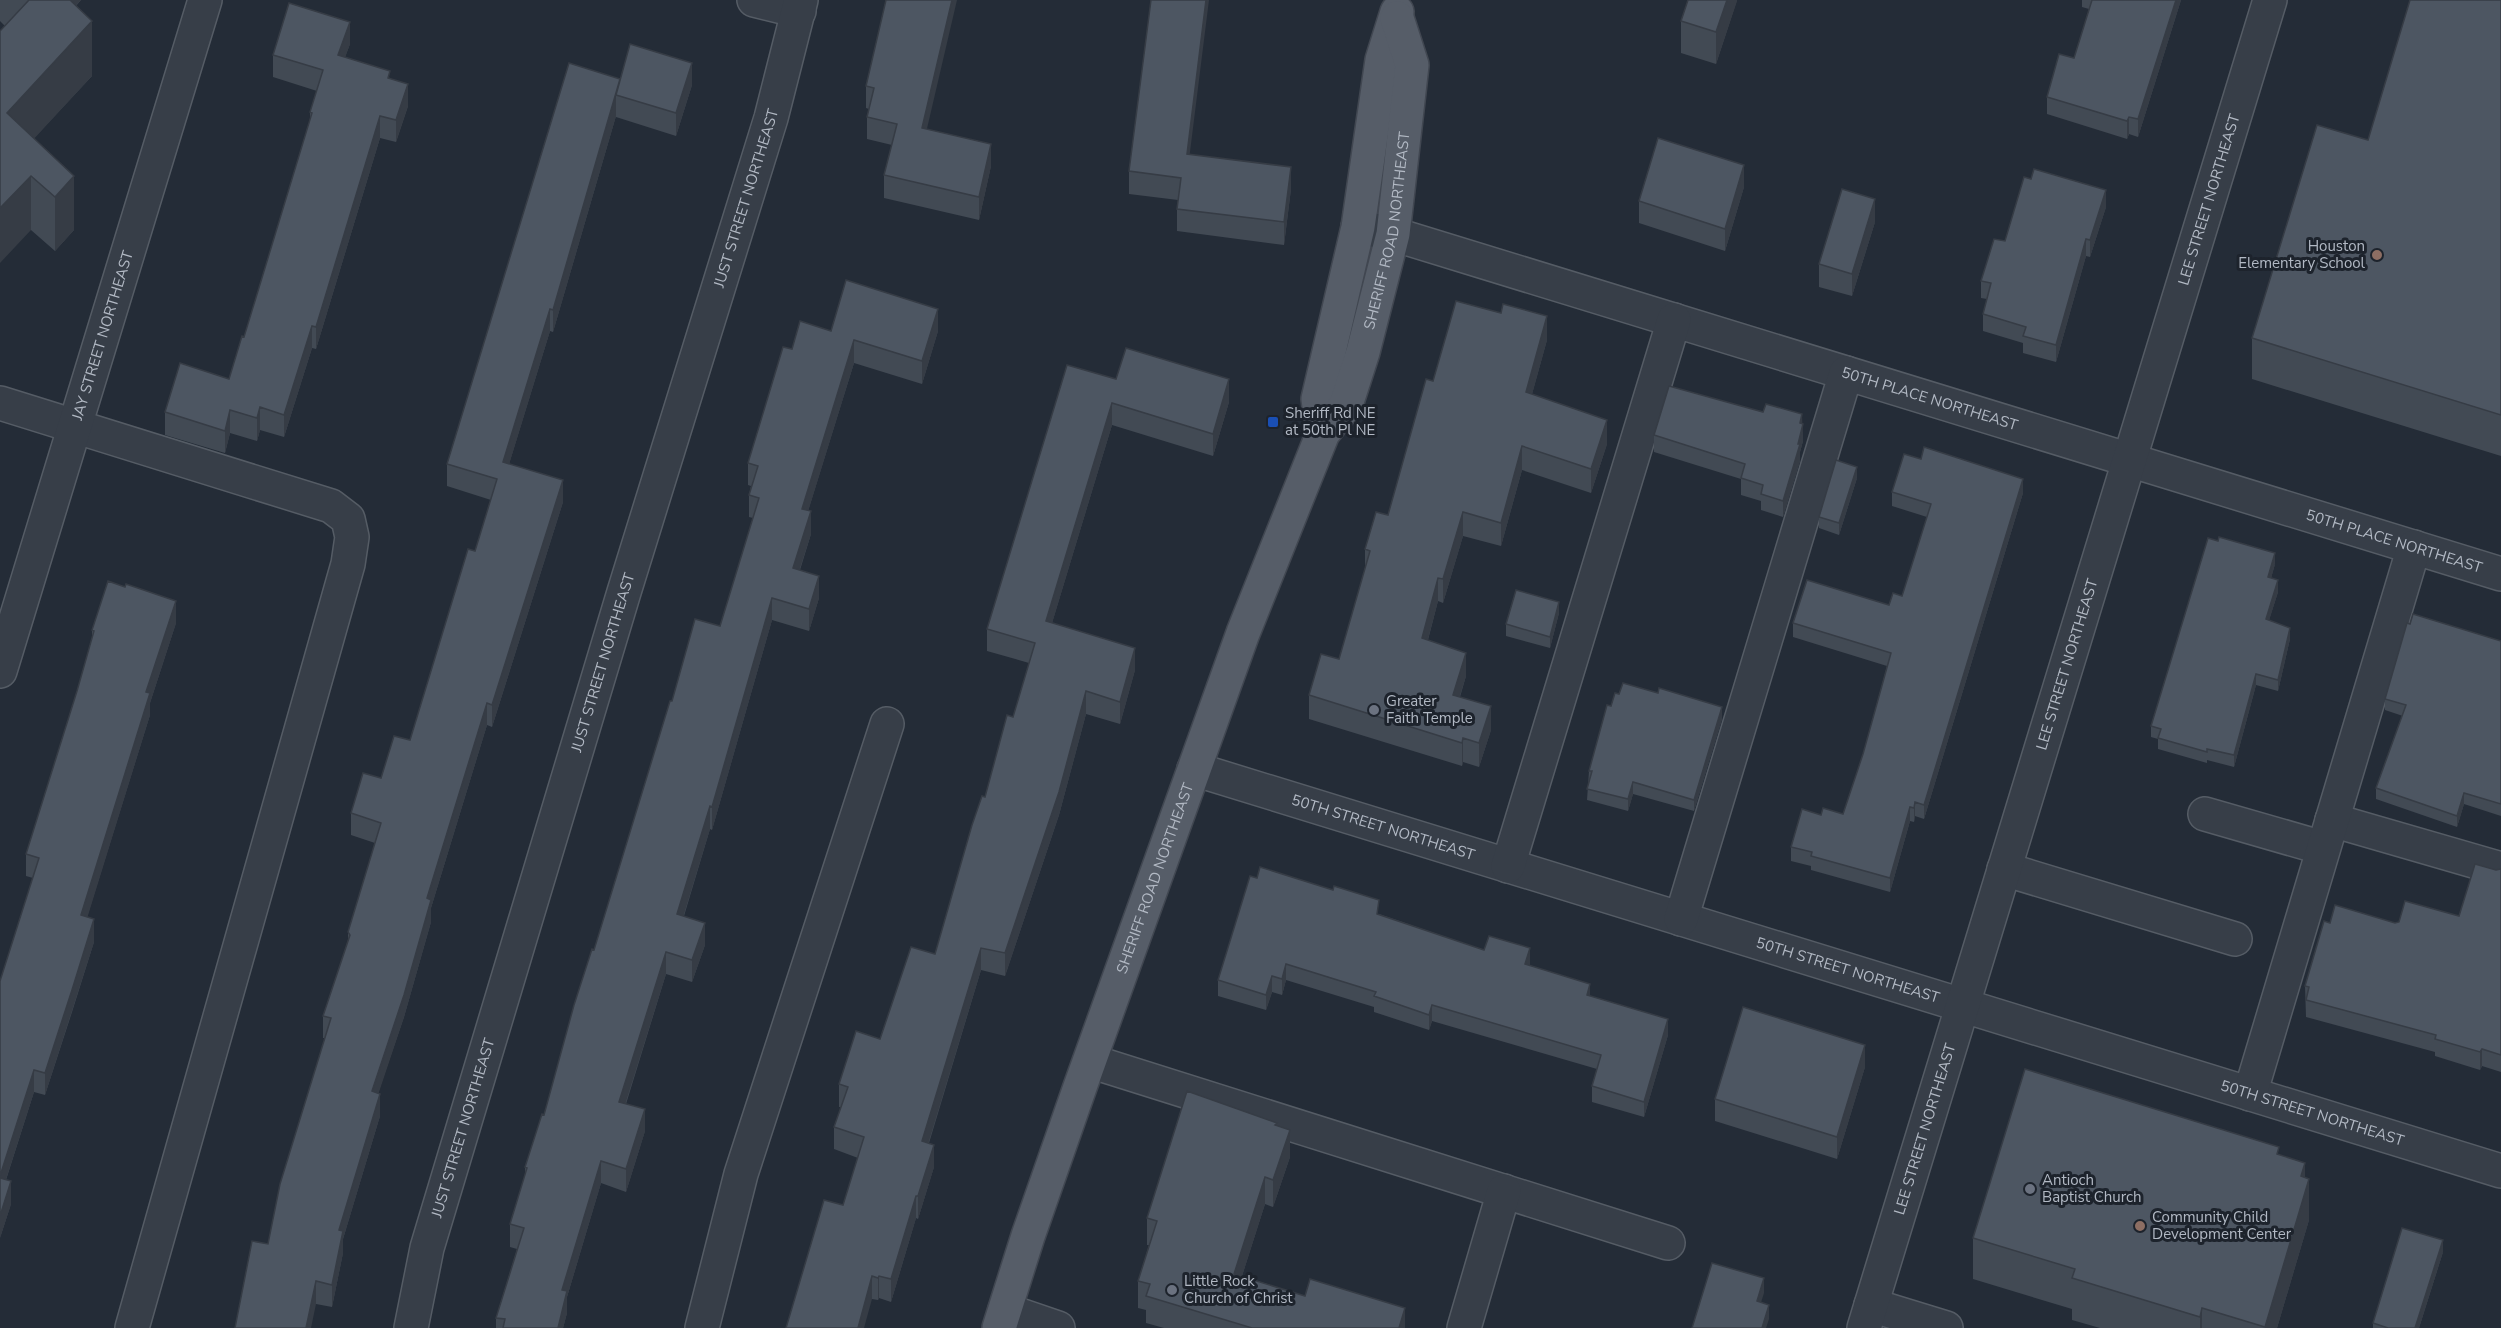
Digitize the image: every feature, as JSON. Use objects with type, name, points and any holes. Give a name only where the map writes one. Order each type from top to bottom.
[{"type":"main road","name":"SHERIFF ROAD NORTHEAST","points":[[1323,433],[1318,399],[1359,227],[1382,60],[1398,9]]},
{"type":"main road","name":"SHERIFF ROAD NORTHEAST","points":[[1002,1319],[1028,1236],[1243,633],[1323,433],[1346,405],[1363,352],[1394,234],[1412,65],[1398,9]]},
{"type":"street","name":"JAY STREET NORTHEAST","points":[[0,671],[205,0]]},
{"type":"street","points":[[754,0],[800,6]]},
{"type":"street","name":"LEE STREET NORTHEAST","points":[[1867,1317],[2270,0]]},
{"type":"street","name":"JUST STREET NORTHEAST","points":[[411,1328],[434,1227],[624,592],[771,118],[800,6]]},
{"type":"street","name":"50TH PLACE NORTHEAST","points":[[1359,227],[1394,234],[2501,574]]},
{"type":"street","points":[[1508,866],[1674,320]]},
{"type":"street","points":[[1681,919],[1846,373]]},
{"type":"street","points":[[0,403],[331,506],[348,519],[352,537],[348,564],[132,1328]]},
{"type":"street","points":[[2250,1094],[2414,547]]},
{"type":"street","points":[[702,1328],[741,1174],[887,724]]},
{"type":"street","name":"50TH STREET NORTHEAST","points":[[1194,769],[2501,1171]]},
{"type":"street","points":[[2205,814],[2328,834],[2501,869]]},
{"type":"street","points":[[2004,869],[2235,939]]},
{"type":"street","points":[[1090,1061],[1668,1243]]},
{"type":"street","points":[[1464,1328],[1504,1191]]},
{"type":"street","points":[[1867,1317],[1946,1328]]},
{"type":"street","points":[[1002,1319],[1058,1328]]},
{"type":"building","points":[[29,0],[70,0],[92,21],[7,113],[74,176],[55,197],[31,176],[0,208],[0,31]]},
{"type":"building","points":[[886,0],[952,0],[922,128],[991,144],[979,197],[884,175],[897,124],[867,117],[874,88],[866,86]]},
{"type":"building","points":[[1151,0],[1206,0],[1187,154],[1291,167],[1284,222],[1177,209],[1181,178],[1129,171]]},
{"type":"building","points":[[1688,0],[1727,0],[1716,32],[1681,21]]},
{"type":"building","points":[[2092,0],[2176,0],[2138,119],[2129,117],[2127,121],[2047,97],[2059,54],[2074,58]]},
{"type":"building","points":[[2410,0],[2501,0],[2501,415],[2252,338],[2317,125],[2368,140]]},
{"type":"building","points":[[289,3],[350,22],[338,55],[390,71],[388,78],[408,84],[396,120],[380,116],[316,327],[312,326],[284,415],[260,407],[257,418],[230,410],[225,431],[165,412],[180,363],[229,379],[242,336],[244,337],[312,113],[310,112],[323,70],[273,55]]},
{"type":"building","points":[[630,44],[692,63],[676,113],[616,95]]},
{"type":"building","points":[[569,63],[620,79],[553,310],[550,309],[503,462],[563,480],[492,705],[487,703],[427,898],[431,900],[404,995],[372,1091],[380,1094],[339,1230],[343,1231],[332,1285],[316,1281],[306,1328],[235,1328],[252,1241],[268,1244],[280,1184],[331,1018],[323,1016],[350,935],[348,932],[381,823],[351,813],[363,773],[381,778],[394,736],[410,740],[468,549],[475,551],[497,479],[447,464]]},
{"type":"building","points":[[1658,138],[1744,165],[1725,229],[1639,201]]},
{"type":"building","points":[[2034,169],[2106,190],[2090,240],[2086,239],[2056,345],[2023,336],[2026,327],[1983,314],[1991,283],[1981,281],[1994,239],[2005,241],[2024,177],[2031,179]]},
{"type":"building","points":[[1842,189],[1875,199],[1852,274],[1819,264]]},
{"type":"building","points":[[846,280],[938,309],[922,361],[854,340],[802,509],[811,511],[793,568],[819,576],[809,609],[772,598],[712,807],[710,806],[677,914],[705,923],[692,960],[666,952],[619,1102],[645,1109],[626,1169],[601,1161],[562,1290],[567,1291],[558,1328],[503,1328],[505,1319],[496,1318],[524,1228],[510,1224],[527,1168],[525,1167],[542,1114],[544,1115],[574,1005],[592,949],[594,950],[670,701],[672,701],[695,619],[720,626],[759,498],[749,495],[758,466],[748,463],[783,347],[792,349],[800,321],[831,331]]},
{"type":"building","points":[[1456,301],[1501,313],[1503,304],[1547,316],[1526,392],[1607,420],[1591,469],[1522,446],[1501,523],[1463,512],[1443,579],[1438,578],[1422,638],[1466,653],[1453,695],[1491,706],[1479,743],[1463,738],[1462,743],[1309,695],[1321,654],[1339,659],[1370,551],[1365,549],[1376,512],[1388,515],[1426,379],[1433,381]]},
{"type":"building","points":[[1126,348],[1229,379],[1213,434],[1112,403],[1046,621],[1135,648],[1120,702],[1086,691],[1059,792],[1005,953],[981,948],[922,1141],[934,1145],[891,1279],[872,1276],[858,1328],[786,1328],[824,1200],[843,1205],[864,1137],[834,1127],[848,1087],[839,1084],[856,1031],[880,1039],[911,947],[935,954],[972,825],[982,796],[985,797],[1007,715],[1013,717],[1035,643],[987,629],[1067,365],[1116,379]]},
{"type":"building","points":[[1669,386],[1763,412],[1766,404],[1802,414],[1800,423],[1803,424],[1798,444],[1800,444],[1783,501],[1761,494],[1763,485],[1741,478],[1745,464],[1654,435]]},
{"type":"building","points":[[1924,447],[2023,479],[1924,805],[1915,802],[1914,808],[1910,807],[1890,878],[1811,856],[1812,852],[1791,847],[1802,809],[1821,815],[1823,808],[1843,814],[1863,754],[1891,653],[1793,623],[1807,580],[1889,605],[1893,593],[1902,596],[1931,504],[1892,492],[1904,454],[1921,459]]},
{"type":"building","points":[[1836,460],[1857,467],[1839,523],[1819,517]]},
{"type":"building","points":[[2219,537],[2275,553],[2268,577],[2278,580],[2266,619],[2290,628],[2278,680],[2256,674],[2234,755],[2207,749],[2207,752],[2158,738],[2161,729],[2151,726],[2208,538],[2218,541]]},
{"type":"building","points":[[108,581],[125,587],[126,584],[176,601],[146,692],[150,693],[81,915],[94,919],[45,1073],[34,1070],[0,1176],[0,981],[39,858],[26,854],[77,691],[94,631],[92,630]]},
{"type":"building","points":[[1516,590],[1559,602],[1550,637],[1506,624]]},
{"type":"building","points":[[2413,614],[2501,641],[2501,804],[2464,793],[2457,816],[2376,788],[2406,705],[2385,699],[2407,623],[2410,624]]},
{"type":"building","points":[[1623,683],[1658,693],[1659,688],[1722,707],[1694,800],[1633,782],[1628,799],[1587,789],[1592,771],[1589,771],[1607,705],[1611,706],[1615,693],[1619,694]]},
{"type":"building","points":[[2475,864],[2496,870],[2501,869],[2501,1055],[2482,1049],[2480,1052],[2435,1039],[2436,1035],[2306,1000],[2309,987],[2305,986],[2324,921],[2330,923],[2335,905],[2395,923],[2399,922],[2405,901],[2459,916]]},
{"type":"building","points":[[1260,867],[1333,890],[1334,886],[1379,900],[1377,914],[1484,950],[1489,936],[1530,948],[1525,964],[1590,984],[1587,995],[1668,1019],[1644,1102],[1592,1086],[1601,1055],[1432,1005],[1429,1015],[1374,996],[1376,992],[1286,964],[1282,979],[1272,976],[1266,995],[1218,980],[1250,876],[1257,878]]},
{"type":"building","points":[[1743,1007],[1865,1045],[1837,1137],[1715,1099]]},
{"type":"building","points":[[2025,1069],[2279,1147],[2277,1154],[2305,1163],[2301,1176],[2309,1179],[2265,1327],[2202,1308],[2200,1317],[2072,1278],[2075,1269],[1973,1238]]},
{"type":"building","points":[[1187,1091],[1277,1123],[1275,1125],[1290,1130],[1273,1180],[1265,1177],[1234,1274],[1305,1296],[1310,1279],[1405,1308],[1399,1328],[1252,1328],[1146,1296],[1150,1284],[1138,1281],[1157,1221],[1147,1218]]},
{"type":"building","points":[[0,1178],[11,1181],[0,1216]]},
{"type":"building","points":[[2402,1228],[2443,1240],[2415,1328],[2388,1328],[2373,1323]]},
{"type":"building","points":[[1712,1263],[1764,1278],[1757,1301],[1769,1305],[1762,1328],[1692,1328]]},
{"type":"place","name":"Houston Elementary School","points":[[2377,255]]},
{"type":"place","name":"Sheriff Rd NE at 50th Pl NE","points":[[1273,422]]},
{"type":"place","name":"Greater Faith Temple","points":[[1374,710]]},
{"type":"place","name":"Antioch Baptist Church","points":[[2030,1189]]},
{"type":"place","name":"Community Child Development Center","points":[[2140,1226]]},
{"type":"place","name":"Little Rock Church of Christ","points":[[1172,1290]]}]
